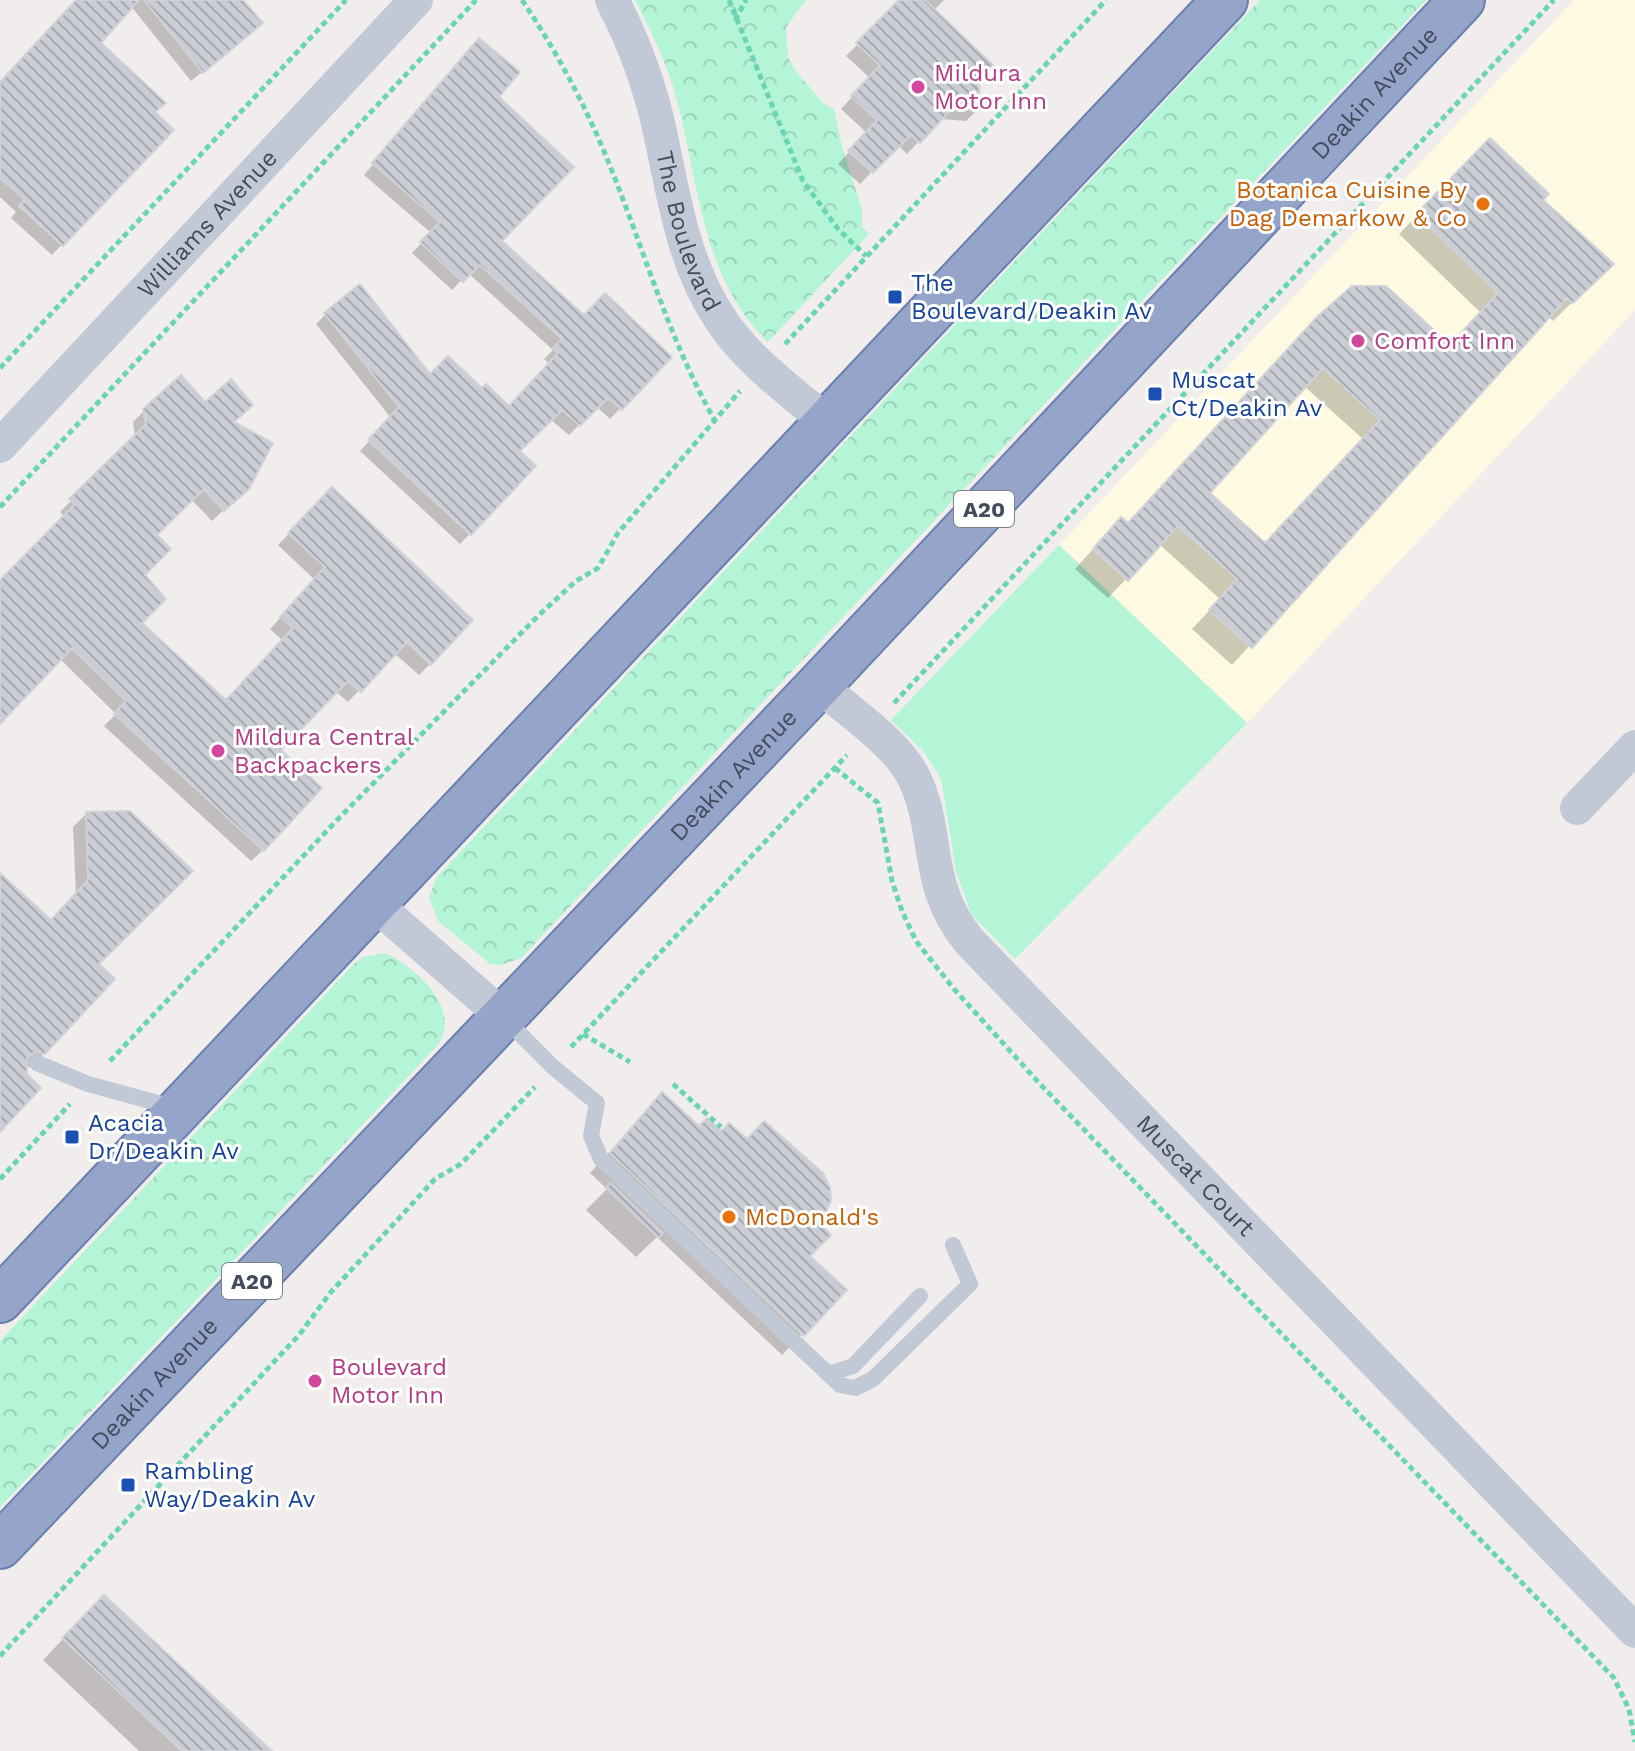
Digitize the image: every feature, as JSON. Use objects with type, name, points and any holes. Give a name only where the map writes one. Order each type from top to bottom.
[{"type":"highway","points":[[0,1300],[183,1110],[1225,0]]},
{"type":"highway","name":"Deakin Avenue","points":[[0,1546],[819,685],[1462,0]]},
{"type":"street","name":"Williams Avenue","points":[[0,446],[416,0]]},
{"type":"street","name":"The Boulevard","points":[[612,0],[638,52],[649,88],[671,196],[699,279],[718,317],[763,366],[828,423]]},
{"type":"street","name":"Muscat Court","points":[[819,685],[870,730],[910,772],[921,802],[943,904],[969,941],[1635,1631]]},
{"type":"street","points":[[1577,808],[1635,747]]},
{"type":"street","points":[[376,905],[504,1017]]},
{"type":"lane","points":[[504,1017],[553,1067],[597,1103],[591,1136],[601,1159],[840,1385],[855,1388],[873,1379],[970,1284],[953,1245]]},
{"type":"lane","points":[[37,1063],[88,1084],[183,1110]]},
{"type":"lane","points":[[828,1374],[853,1366],[920,1296]]},
{"type":"path","points":[[0,368],[346,0]]},
{"type":"path","points":[[0,507],[476,0]]},
{"type":"path","points":[[522,0],[580,98],[611,167],[634,235],[693,380],[714,419]]},
{"type":"path","points":[[729,0],[803,181],[838,229],[866,256]]},
{"type":"path","points":[[735,21],[746,0]]},
{"type":"path","points":[[0,1179],[339,818],[516,638],[576,581],[598,568],[618,533],[714,419],[1106,0]]},
{"type":"path","points":[[0,1656],[299,1335],[331,1292],[435,1179],[461,1164],[1554,0]]},
{"type":"path","points":[[835,768],[878,803],[892,881],[902,911],[916,941],[936,968],[1040,1084],[1614,1678],[1629,1709],[1635,1742]]},
{"type":"path","points":[[583,1034],[630,1062]]},
{"type":"path","points":[[673,1084],[721,1127]]},
{"type":"shaded area","points":[[1574,0],[1635,0],[1635,310],[1247,723],[1059,545]]},
{"type":"green space","points":[[635,0],[806,0],[786,27],[788,57],[824,104],[834,109],[843,151],[862,209],[862,227],[869,234],[768,342],[746,317],[716,259],[672,84]]},
{"type":"green space","points":[[1260,0],[1426,0],[521,958],[501,965],[490,964],[438,921],[429,898],[436,878]]},
{"type":"green space","points":[[1059,545],[1247,723],[1015,959],[971,914],[956,871],[941,779],[924,752],[891,720]]},
{"type":"green space","points":[[385,953],[422,979],[440,1004],[444,1031],[438,1045],[0,1507],[0,1341],[355,963],[363,957]]},
{"type":"building","points":[[76,0],[139,0],[101,43],[166,103],[155,112],[174,130],[63,246],[19,206],[25,200],[0,178],[0,82]]},
{"type":"building","points":[[144,0],[243,0],[263,23],[203,73]]},
{"type":"building","name":"Mildura Motor Inn","points":[[899,0],[925,0],[993,65],[979,81],[980,110],[953,108],[920,143],[911,135],[873,173],[848,151],[877,120],[851,96],[880,65],[856,43]]},
{"type":"building","points":[[479,38],[520,72],[499,97],[574,167],[502,241],[584,315],[605,293],[672,357],[622,410],[608,398],[580,426],[562,410],[520,451],[536,466],[471,535],[368,440],[399,407],[324,313],[360,284],[430,374],[448,356],[482,388],[486,384],[509,406],[558,353],[553,348],[562,339],[480,265],[463,282],[420,242],[440,222],[372,163]]},
{"type":"building","points":[[1490,138],[1549,194],[1543,200],[1614,264],[1573,303],[1567,298],[1252,648],[1209,610],[1237,579],[1178,526],[1128,581],[1093,549],[1121,517],[1128,523],[1316,318],[1352,286],[1386,286],[1450,345],[1498,293],[1416,214]],"holes":[[[1323,368],[1380,420],[1265,543],[1210,493]]]},
{"type":"building","points":[[181,375],[205,402],[231,379],[253,405],[234,422],[273,443],[249,489],[224,511],[204,489],[157,535],[171,549],[145,575],[166,599],[142,623],[226,700],[293,628],[280,617],[325,567],[288,533],[332,487],[473,620],[431,665],[407,642],[361,692],[348,681],[281,750],[322,788],[264,851],[114,714],[126,701],[72,648],[0,724],[0,580],[75,504],[69,499],[146,424],[143,409]]},
{"type":"building","points":[[130,811],[193,871],[99,964],[115,979],[45,1054],[35,1052],[27,1058],[27,1074],[41,1088],[0,1132],[0,873],[51,920],[88,880],[86,812]]},
{"type":"building","name":"McDonald's","points":[[662,1092],[699,1126],[707,1118],[722,1131],[729,1123],[747,1139],[764,1121],[823,1173],[830,1187],[831,1200],[821,1225],[831,1235],[810,1256],[847,1290],[804,1336],[610,1153]]},
{"type":"building","points":[[610,1183],[663,1233],[659,1238],[606,1188]]},
{"type":"building","points":[[104,1595],[272,1751],[182,1751],[62,1638]]},
{"type":"place","name":"Mildura Motor Inn","points":[[918,87]]},
{"type":"place","name":"Botanica Cuisine By Dag Demarkow & Co","points":[[1483,204]]},
{"type":"place","name":"The Boulevard/Deakin Av","points":[[895,297]]},
{"type":"place","name":"Comfort Inn","points":[[1358,341]]},
{"type":"place","name":"Muscat Ct/Deakin Av","points":[[1155,394]]},
{"type":"place","name":"Mildura Central Backpackers","points":[[218,751]]},
{"type":"place","name":"Acacia Dr/Deakin Av","points":[[72,1137]]},
{"type":"place","name":"McDonald's","points":[[729,1217]]},
{"type":"place","name":"Boulevard Motor Inn","points":[[315,1381]]},
{"type":"place","name":"Rambling Way/Deakin Av","points":[[128,1485]]}]
